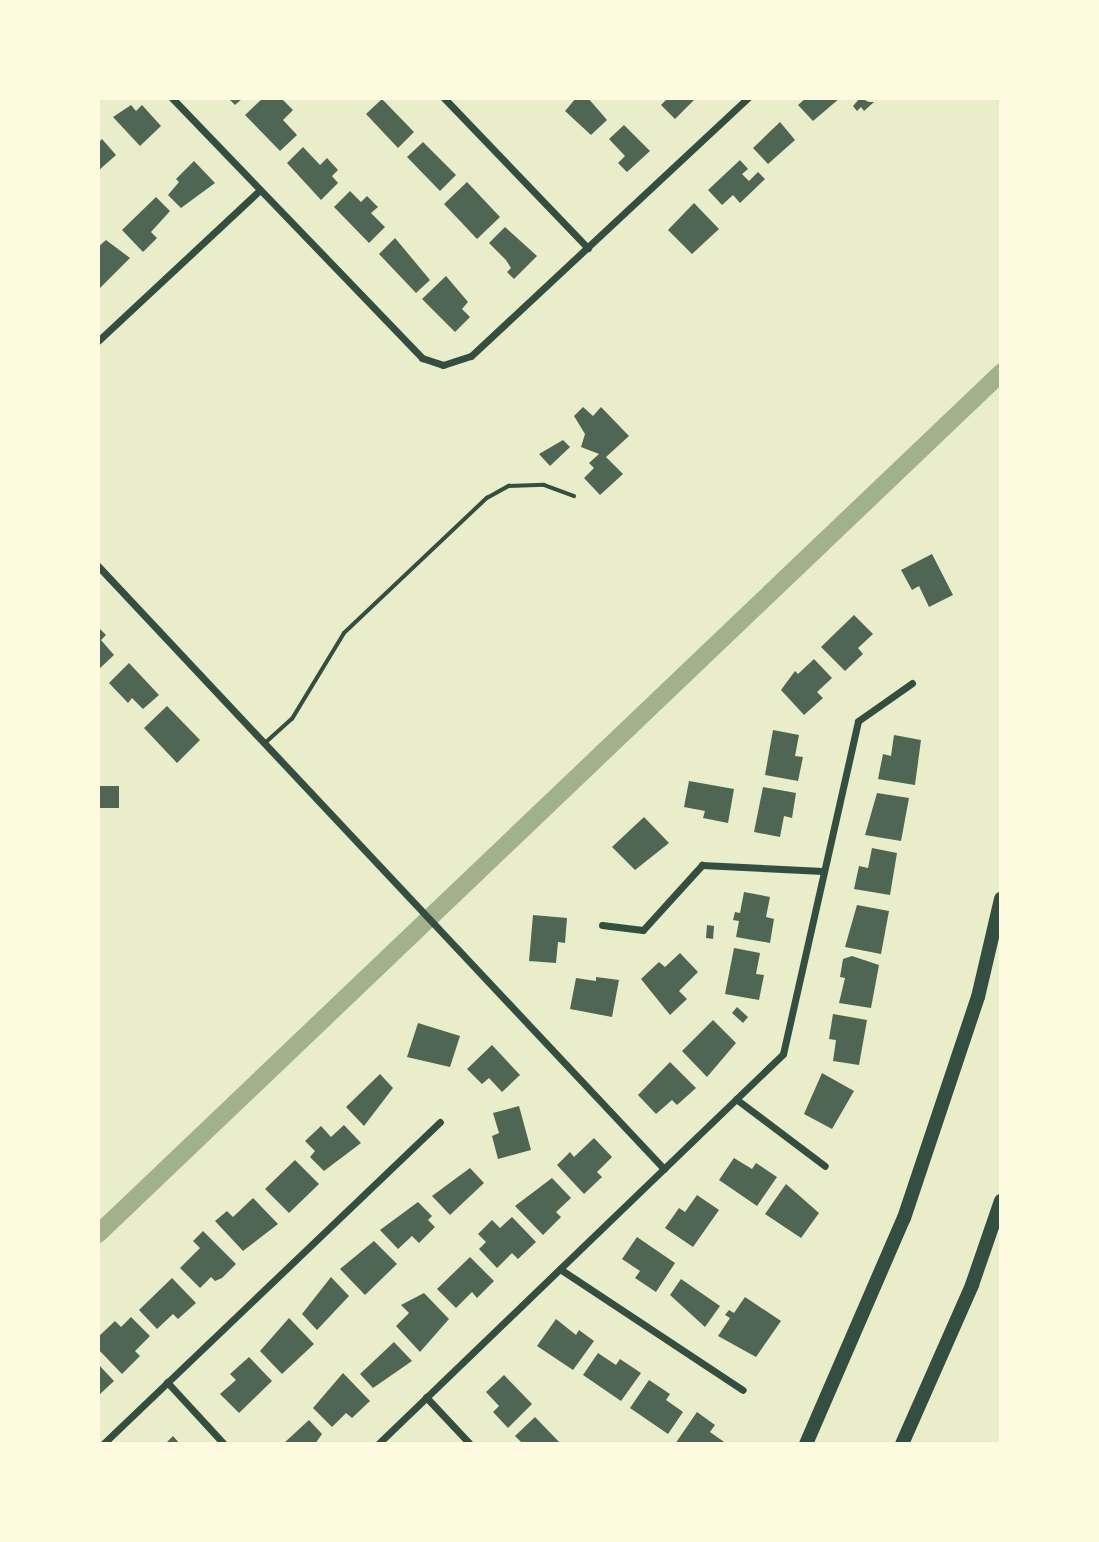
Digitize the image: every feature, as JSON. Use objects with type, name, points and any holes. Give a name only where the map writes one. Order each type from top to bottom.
[{"type":"highway","points":[[807,1444],[904,1218],[978,997],[1001,899]]},
{"type":"highway","points":[[902,1444],[972,1285],[1001,1201]]},
{"type":"street","points":[[172,98],[422,358],[443,365],[471,356],[748,98]]},
{"type":"street","points":[[444,98],[588,248]]},
{"type":"street","points":[[98,341],[260,190]]},
{"type":"street","points":[[98,566],[453,941],[664,1169]]},
{"type":"street","points":[[378,1444],[783,1054],[858,721],[912,683]]},
{"type":"street","points":[[603,925],[643,930],[702,865],[823,870]]},
{"type":"street","points":[[736,1099],[825,1166]]},
{"type":"street","points":[[103,1444],[440,1122]]},
{"type":"street","points":[[560,1269],[743,1390]]},
{"type":"street","points":[[167,1382],[224,1444]]},
{"type":"street","points":[[426,1397],[470,1444]]},
{"type":"lane","points":[[265,743],[292,719],[344,633],[486,498],[509,486],[544,485],[575,496]]},
{"type":"building","points":[[228,98],[243,98],[235,105]]},
{"type":"building","points":[[263,98],[281,98],[293,110],[283,120],[297,135],[280,151],[245,115]]},
{"type":"building","points":[[576,98],[588,98],[607,120],[591,135],[565,111]]},
{"type":"building","points":[[668,98],[696,98],[675,119],[661,105]]},
{"type":"building","points":[[806,98],[840,98],[813,121],[798,105]]},
{"type":"building","points":[[860,98],[874,102],[864,111],[861,107],[857,111],[853,106]]},
{"type":"building","points":[[382,99],[414,132],[398,148],[366,114]]},
{"type":"building","points":[[131,105],[136,111],[142,105],[161,126],[140,146],[113,117]]},
{"type":"building","points":[[780,122],[795,140],[768,164],[753,148]]},
{"type":"building","points":[[624,125],[650,151],[627,172],[618,163],[625,156],[609,139]]},
{"type":"building","points":[[102,139],[116,155],[98,171],[98,143]]},
{"type":"building","points":[[423,142],[456,175],[440,191],[407,157]]},
{"type":"building","points":[[303,147],[320,165],[327,158],[338,170],[332,176],[338,183],[321,200],[287,163]]},
{"type":"building","points":[[740,160],[748,169],[742,174],[749,181],[758,172],[765,179],[740,203],[733,195],[722,205],[708,190]]},
{"type":"building","points":[[194,161],[215,183],[181,208],[168,195],[179,182],[176,179]]},
{"type":"building","points":[[467,182],[500,217],[477,239],[444,204]]},
{"type":"building","points":[[350,191],[361,202],[367,196],[378,207],[371,213],[385,227],[369,243],[334,207]]},
{"type":"building","points":[[156,197],[170,211],[151,232],[157,238],[143,252],[122,230]]},
{"type":"building","points":[[694,203],[719,229],[692,254],[668,230]]},
{"type":"building","points":[[505,227],[537,256],[514,279],[507,272],[511,268],[506,260],[489,243]]},
{"type":"building","points":[[395,238],[430,280],[416,293],[379,254]]},
{"type":"building","points":[[106,240],[130,258],[100,288],[98,247]]},
{"type":"building","points":[[446,276],[468,302],[462,309],[470,317],[455,332],[422,299]]},
{"type":"building","points":[[583,407],[593,416],[601,407],[629,436],[606,457],[623,474],[600,495],[584,478],[594,468],[589,463],[599,454],[581,447],[585,434],[574,416]]},
{"type":"building","points":[[563,440],[570,447],[550,466],[539,454]]},
{"type":"building","points":[[932,554],[953,595],[929,607],[919,586],[912,590],[901,570]]},
{"type":"building","points":[[854,615],[873,634],[858,648],[863,654],[845,671],[821,647]]},
{"type":"building","points":[[98,627],[106,635],[101,640],[114,655],[98,670]]},
{"type":"building","points":[[814,659],[832,678],[817,692],[823,698],[804,715],[781,690],[795,671],[798,674]]},
{"type":"building","points":[[129,663],[159,695],[143,709],[132,698],[128,703],[109,683]]},
{"type":"building","points":[[167,706],[200,740],[177,763],[144,728]]},
{"type":"building","points":[[773,730],[799,735],[795,756],[803,757],[798,781],[765,775]]},
{"type":"building","points":[[894,735],[921,740],[915,785],[878,779],[883,754],[891,756]]},
{"type":"building","points":[[689,781],[734,789],[728,823],[703,818],[705,811],[684,807]]},
{"type":"building","points":[[98,786],[119,786],[119,808],[98,808]]},
{"type":"building","points":[[763,787],[796,793],[792,818],[784,816],[780,837],[754,832]]},
{"type":"building","points":[[877,793],[909,798],[901,841],[865,835]]},
{"type":"building","points":[[644,817],[669,843],[635,870],[612,847]]},
{"type":"building","points":[[872,848],[897,853],[890,895],[854,889],[859,866],[868,868]]},
{"type":"building","points":[[744,892],[770,897],[766,917],[774,919],[770,943],[736,937],[739,921],[733,920],[735,912],[740,913]]},
{"type":"building","points":[[857,905],[889,911],[881,954],[845,947]]},
{"type":"building","points":[[533,915],[567,918],[565,943],[558,942],[556,963],[529,961]]},
{"type":"building","points":[[707,925],[714,926],[713,939],[706,938]]},
{"type":"building","points":[[734,948],[760,953],[756,974],[764,975],[759,1000],[725,994]]},
{"type":"building","points":[[680,953],[698,972],[679,991],[687,999],[670,1015],[641,979],[659,962],[665,967]]},
{"type":"building","points":[[852,956],[879,965],[871,1008],[839,1003],[845,978],[840,977],[843,959]]},
{"type":"building","points":[[596,977],[619,980],[612,1017],[570,1009],[576,978],[596,981]]},
{"type":"building","points":[[737,1007],[748,1017],[743,1023],[732,1013]]},
{"type":"building","points":[[833,1014],[867,1020],[859,1065],[833,1061],[836,1040],[829,1039]]},
{"type":"building","points":[[713,1020],[736,1043],[707,1077],[682,1051]]},
{"type":"building","points":[[418,1023],[460,1036],[450,1067],[407,1057]]},
{"type":"building","points":[[492,1045],[520,1075],[502,1092],[489,1078],[482,1084],[467,1069]]},
{"type":"building","points":[[670,1062],[696,1088],[677,1105],[672,1100],[656,1114],[638,1095]]},
{"type":"building","points":[[822,1073],[854,1091],[832,1129],[804,1114]]},
{"type":"building","points":[[380,1074],[393,1088],[364,1126],[346,1107]]},
{"type":"building","points":[[519,1106],[531,1150],[498,1159],[492,1136],[499,1133],[493,1113]]},
{"type":"building","points":[[344,1125],[361,1143],[324,1171],[310,1157],[315,1151],[305,1141],[321,1126],[331,1137]]},
{"type":"building","points":[[594,1138],[612,1157],[597,1172],[602,1177],[584,1194],[557,1165],[570,1152],[574,1157]]},
{"type":"building","points":[[734,1158],[752,1169],[756,1163],[777,1177],[757,1206],[719,1180]]},
{"type":"building","points":[[295,1160],[319,1184],[289,1213],[265,1189]]},
{"type":"building","points":[[470,1168],[484,1183],[450,1215],[432,1196]]},
{"type":"building","points":[[552,1178],[571,1198],[556,1212],[561,1217],[543,1235],[515,1206]]},
{"type":"building","points":[[786,1184],[819,1213],[801,1238],[765,1214]]},
{"type":"building","points":[[697,1195],[719,1210],[693,1247],[665,1228],[679,1208],[685,1212]]},
{"type":"building","points":[[253,1198],[278,1224],[243,1251],[215,1221],[227,1211],[233,1217]]},
{"type":"building","points":[[418,1202],[432,1216],[428,1220],[435,1227],[419,1243],[412,1236],[398,1249],[380,1230]]},
{"type":"building","points":[[512,1217],[536,1242],[518,1259],[512,1253],[497,1268],[479,1249],[486,1242],[478,1234],[492,1220],[500,1228]]},
{"type":"building","points":[[203,1231],[236,1264],[222,1278],[215,1281],[211,1277],[200,1288],[180,1268],[200,1248],[193,1241]]},
{"type":"building","points":[[637,1237],[675,1263],[656,1292],[635,1278],[640,1271],[622,1259]]},
{"type":"building","points":[[374,1241],[397,1264],[365,1295],[340,1269]]},
{"type":"building","points":[[470,1257],[494,1281],[477,1298],[472,1292],[456,1308],[437,1289]]},
{"type":"building","points":[[331,1277],[349,1296],[317,1330],[302,1314]]},
{"type":"building","points":[[172,1278],[196,1303],[178,1319],[173,1314],[157,1329],[139,1310]]},
{"type":"building","points":[[681,1279],[720,1306],[705,1327],[670,1295]]},
{"type":"building","points":[[424,1293],[449,1319],[420,1352],[396,1326],[409,1313],[401,1305]]},
{"type":"building","points":[[745,1297],[781,1321],[756,1357],[718,1336],[730,1318],[725,1315],[729,1310],[734,1313]]},
{"type":"building","points":[[131,1317],[150,1336],[135,1351],[140,1356],[122,1374],[98,1349],[98,1337],[115,1321],[121,1327]]},
{"type":"building","points":[[289,1318],[314,1344],[282,1374],[260,1351]]},
{"type":"building","points":[[556,1319],[576,1335],[579,1330],[594,1341],[573,1370],[537,1346]]},
{"type":"building","points":[[394,1342],[412,1361],[373,1388],[360,1374]]},
{"type":"building","points":[[598,1353],[616,1365],[620,1359],[641,1373],[621,1401],[583,1375]]},
{"type":"building","points":[[249,1357],[272,1381],[239,1413],[220,1394],[236,1380],[230,1374]]},
{"type":"building","points":[[98,1364],[114,1381],[100,1394],[98,1392]]},
{"type":"building","points":[[343,1373],[370,1401],[352,1418],[346,1413],[332,1427],[313,1408]]},
{"type":"building","points":[[504,1375],[532,1404],[508,1428],[493,1412],[499,1406],[486,1392]]},
{"type":"building","points":[[649,1380],[670,1394],[666,1400],[683,1412],[668,1434],[630,1408]]},
{"type":"building","points":[[697,1412],[715,1425],[710,1432],[727,1444],[675,1444]]},
{"type":"building","points":[[535,1417],[561,1444],[523,1444],[515,1436]]},
{"type":"building","points":[[309,1420],[322,1434],[315,1444],[283,1444]]},
{"type":"building","points":[[173,1436],[180,1444],[165,1444]]},
{"type":"waterway","points":[[98,1234],[1001,373]]}]
